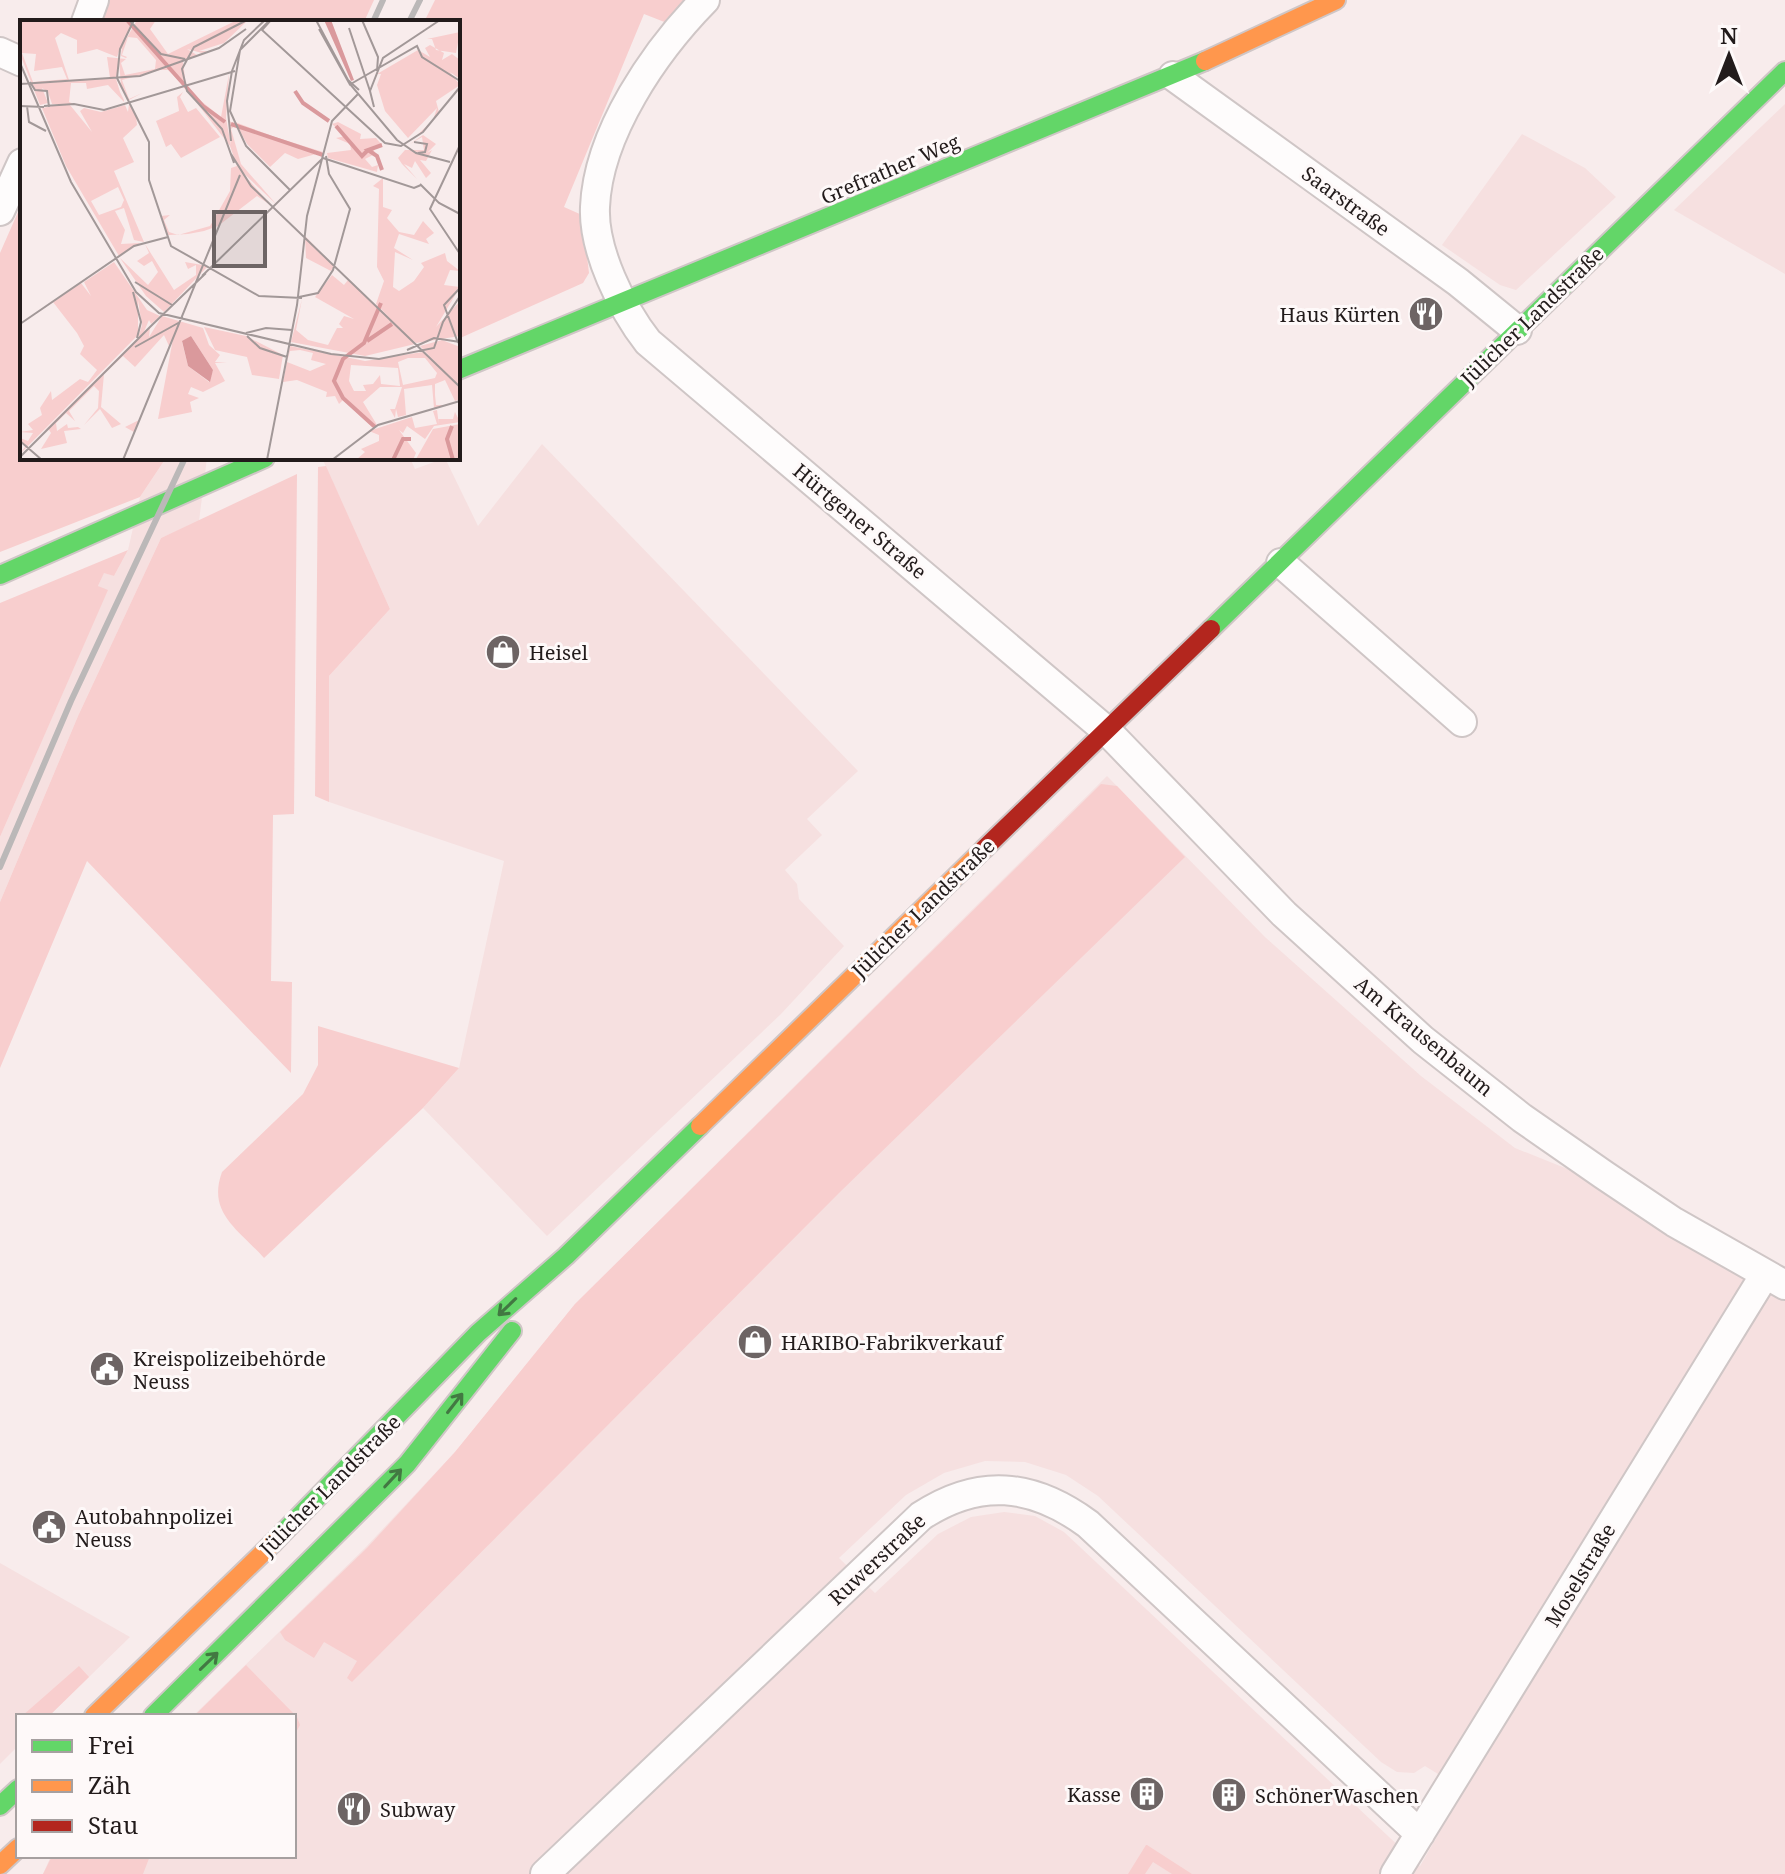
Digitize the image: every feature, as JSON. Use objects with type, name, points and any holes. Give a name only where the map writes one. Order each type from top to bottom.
[{"type":"main road","name":"Grefrather Weg","points":[[460,369],[1173,76],[1336,0]]},
{"type":"main road","name":"Jülicher Landstraße","points":[[96,1714],[298,1518],[450,1362],[537,1279],[566,1256],[1108,732],[1785,71]]},
{"type":"main road","points":[[0,575],[260,460]]},
{"type":"main road","name":"Jülicher Landstraße","points":[[155,1714],[407,1464],[546,1290],[566,1256]]},
{"type":"main road","points":[[0,1806],[16,1791]]},
{"type":"main road","points":[[0,1865],[16,1850]]},
{"type":"street","points":[[87,20],[94,0]]},
{"type":"street","name":"Hürtgener Straße","points":[[705,0],[661,50],[631,98],[600,176],[595,208],[599,240],[624,301],[648,342],[1108,732]]},
{"type":"street","name":"Saarstraße","points":[[1173,76],[1458,282],[1517,330]]},
{"type":"street","points":[[0,211],[20,167]]},
{"type":"street","points":[[1281,563],[1462,722]]},
{"type":"street","name":"Am Krausenbaum","points":[[1108,732],[1284,914],[1423,1040],[1522,1118],[1604,1175],[1775,1281]]},
{"type":"street","name":"Moselstraße","points":[[1395,1874],[1775,1281]]},
{"type":"street","name":"Ruwerstraße","points":[[545,1874],[921,1516],[941,1503],[970,1493],[997,1489],[1044,1498],[1088,1524],[1420,1834]]},
{"type":"shaded area","points":[[104,0],[374,0],[365,20],[97,20]]},
{"type":"shaded area","points":[[435,0],[687,0],[667,23],[644,14],[564,207],[582,215],[589,273],[583,283],[460,338],[460,20],[425,20]]},
{"type":"shaded area","points":[[1785,104],[1785,274],[1674,210]]},
{"type":"shaded area","points":[[1522,134],[1585,168],[1616,197],[1516,290],[1500,285],[1442,245]]},
{"type":"shaded area","points":[[20,208],[20,460],[165,460],[140,497],[0,552],[0,253]]},
{"type":"shaded area","points":[[542,444],[858,771],[807,819],[822,835],[785,870],[797,884],[799,899],[844,946],[781,1014],[547,1236],[423,1108],[459,1068],[504,861],[329,802],[329,676],[390,609],[323,460],[411,460],[415,469],[446,460],[478,526]]},
{"type":"shaded area","points":[[165,460],[207,460],[199,521],[161,538],[78,716],[0,902],[0,837],[107,591],[98,586],[104,572],[114,576],[128,550],[140,497]]},
{"type":"shaded area","points":[[326,466],[390,609],[329,676],[329,802],[315,796],[318,467]]},
{"type":"shaded area","points":[[297,474],[294,814],[273,815],[271,981],[292,982],[291,1073],[87,861],[0,1068],[0,902],[78,716],[161,538]]},
{"type":"shaded area","points":[[128,550],[114,576],[104,573],[98,586],[108,590],[0,837],[0,603]]},
{"type":"shaded area","points":[[1107,776],[1265,937],[1421,1076],[1515,1148],[1600,1182],[1785,1295],[1785,1874],[43,1874],[50,1858],[296,1858],[296,1714],[195,1714],[365,1548],[455,1452],[575,1304]],"holes":[[[985,1461],[1025,1462],[1066,1475],[1098,1496],[1381,1762],[1397,1772],[1414,1773],[1425,1766],[1464,1790],[1420,1866],[1064,1532],[1035,1516],[1004,1512],[971,1517],[938,1534],[875,1593],[839,1558],[906,1495],[944,1473]]]},
{"type":"shaded area","points":[[1101,784],[1117,786],[1185,857],[839,1193],[352,1682],[347,1678],[357,1661],[324,1642],[314,1658],[285,1640],[280,1632],[367,1548],[455,1452],[575,1304]]},
{"type":"shaded area","points":[[318,1026],[459,1068],[423,1108],[264,1258],[228,1220],[222,1210],[218,1186],[222,1172],[303,1094],[318,1065]]},
{"type":"shaded area","points":[[0,1563],[130,1637],[51,1714],[16,1714],[16,1748],[0,1764]]},
{"type":"shaded area","points":[[246,1665],[294,1714],[196,1714]]},
{"type":"shaded area","points":[[79,1666],[89,1677],[51,1714],[24,1714]]},
{"type":"shaded area","points":[[1146,1845],[1192,1874],[1172,1874],[1153,1862],[1145,1874],[1128,1874]]},
{"type":"shaded area","points":[[51,1858],[149,1858],[143,1874],[43,1874]]},
{"type":"railway","points":[[374,20],[383,0]]},
{"type":"railway","points":[[410,20],[420,0]]},
{"type":"railway","points":[[0,867],[71,701],[184,460]]},
{"type":"traffic: fast","points":[[460,369],[1205,61]]},
{"type":"traffic: fast","points":[[1211,629],[1785,71]]},
{"type":"traffic: fast","points":[[0,575],[260,460]]},
{"type":"traffic: fast","points":[[273,1543],[478,1333],[566,1256],[700,1126]]},
{"type":"traffic: fast","points":[[155,1714],[407,1464],[512,1331]]},
{"type":"traffic: fast","points":[[0,1806],[16,1791]]},
{"type":"traffic: slow","points":[[1205,61],[1336,0]]},
{"type":"traffic: slow","points":[[700,1126],[984,849]]},
{"type":"traffic: slow","points":[[96,1714],[273,1543]]},
{"type":"traffic: slow","points":[[0,1865],[16,1850]]},
{"type":"traffic: jam","points":[[984,849],[1211,629]]},
{"type":"place","name":"Haus Kürten","points":[[1426,314]]},
{"type":"place","name":"Heisel","points":[[503,652]]},
{"type":"place","name":"HARIBO-Fabrikverkauf","points":[[755,1342]]},
{"type":"place","name":"Kreispolizeibehörde Neuss","points":[[107,1369]]},
{"type":"place","name":"Autobahnpolizei Neuss","points":[[49,1527]]},
{"type":"place","name":"Kasse","points":[[1147,1794]]},
{"type":"place","name":"SchönerWaschen","points":[[1229,1795]]},
{"type":"place","name":"Subway","points":[[354,1809]]}]
